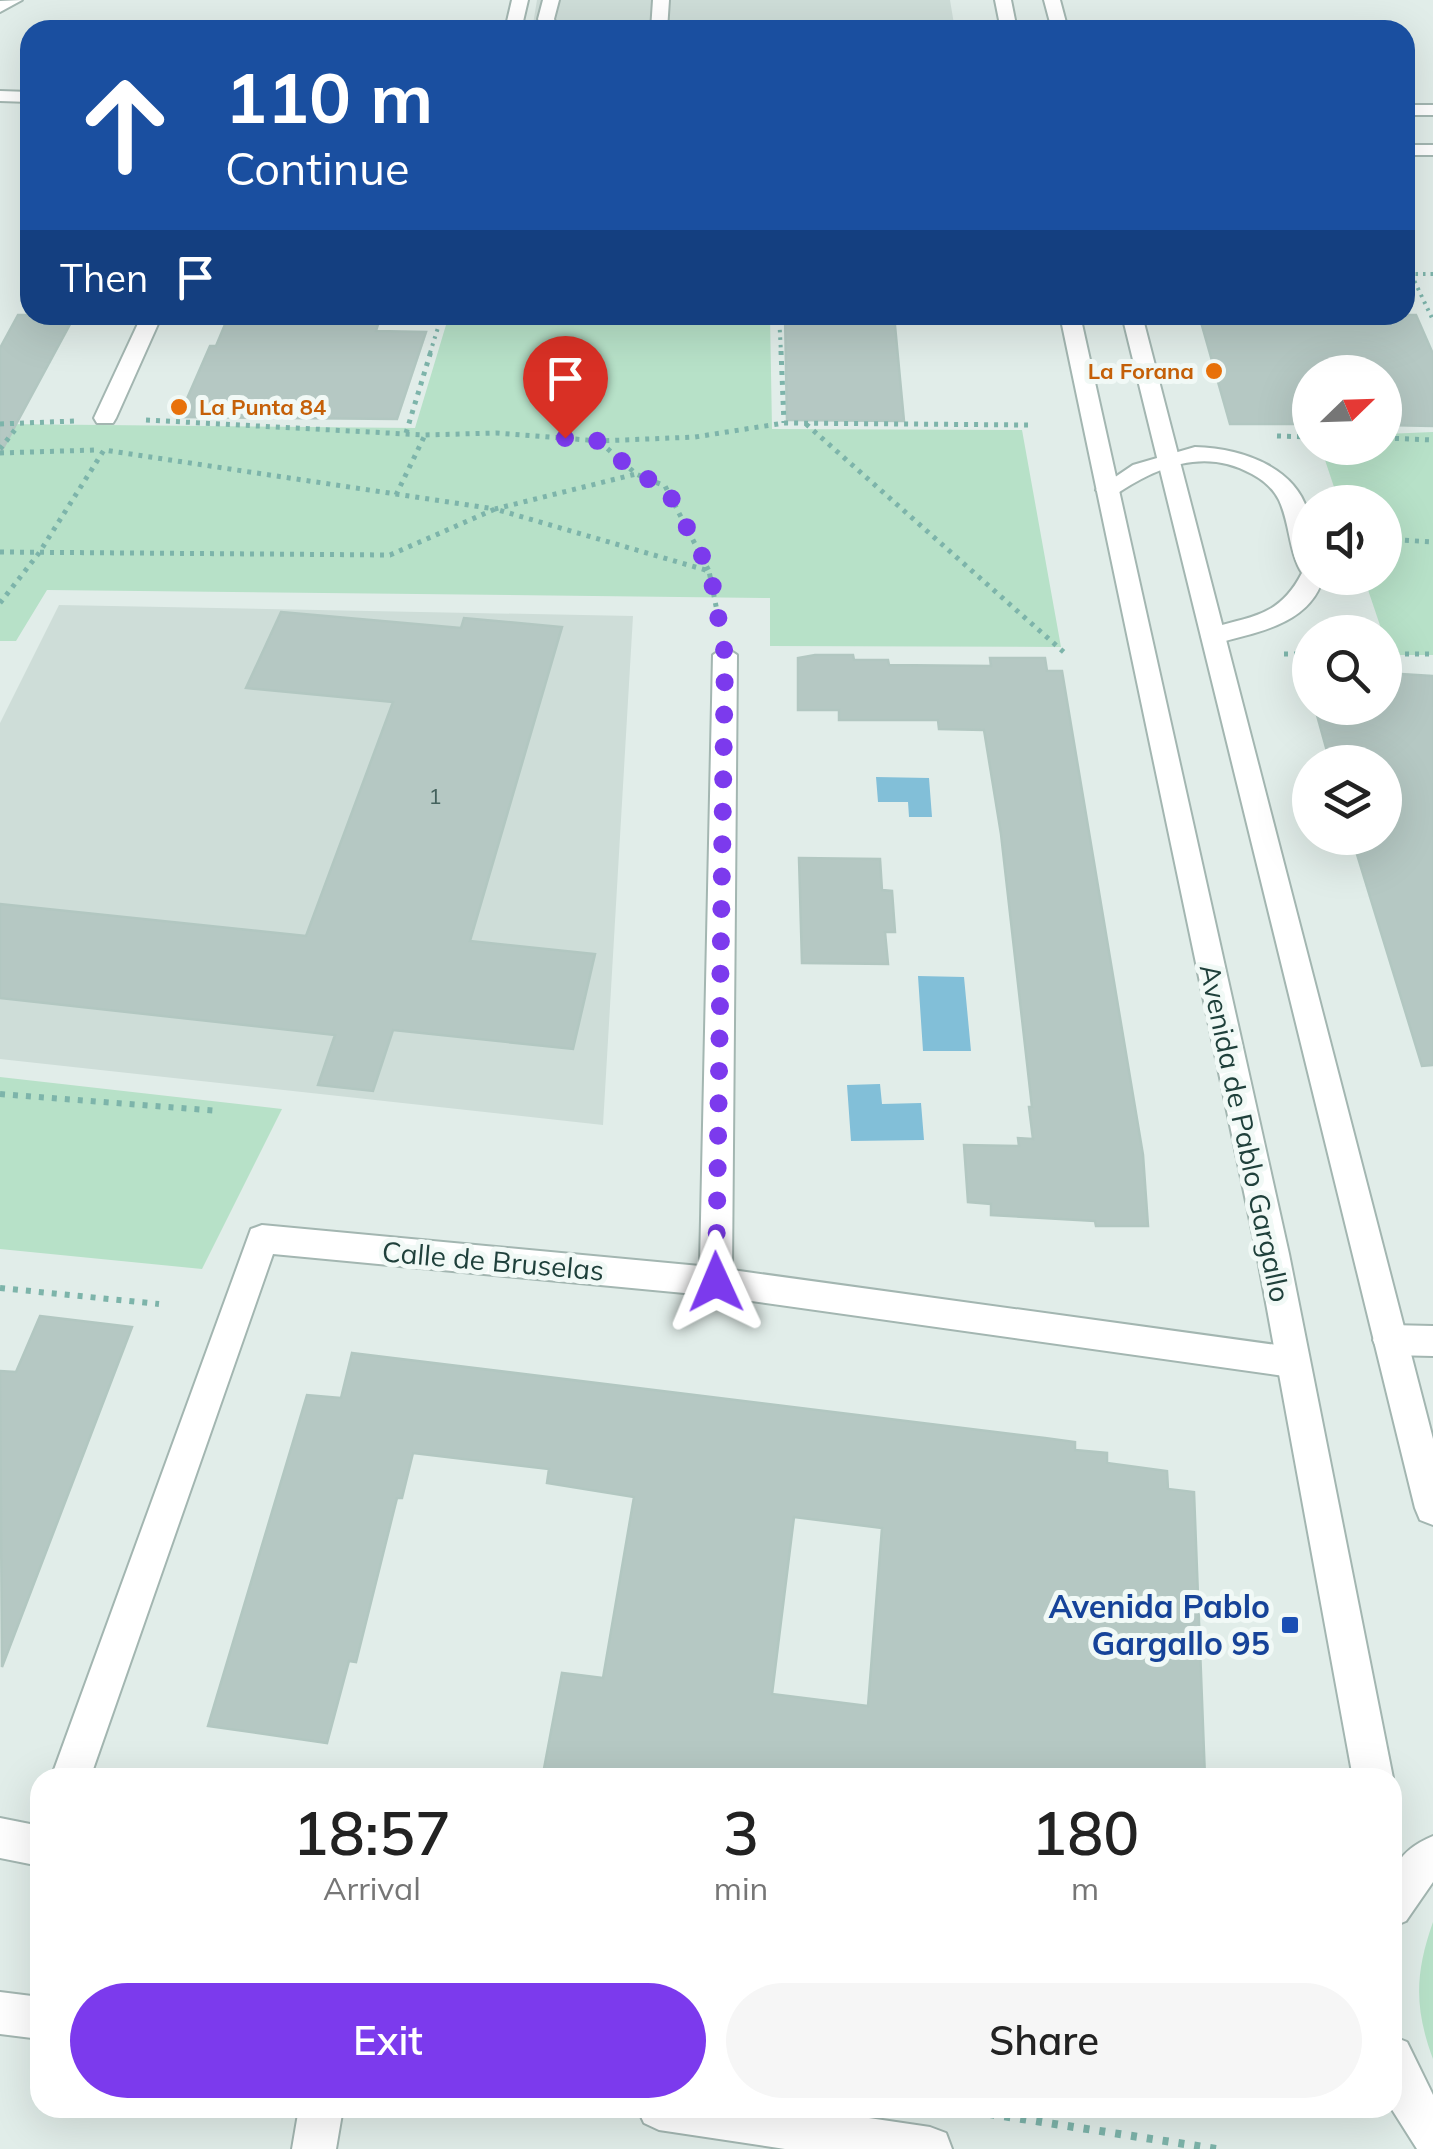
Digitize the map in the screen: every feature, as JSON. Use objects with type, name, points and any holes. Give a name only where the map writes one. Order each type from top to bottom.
[{"type":"street","points":[[0,7],[14,0]]},
{"type":"street","points":[[113,419],[148,325]]},
{"type":"street","name":"Avenida de Pablo Gargallo","points":[[1072,325],[1273,1254],[1371,1768]]},
{"type":"street","points":[[1135,325],[1433,1508]]},
{"type":"street","points":[[1107,490],[1168,458],[1214,454],[1267,473],[1279,482],[1292,504]]},
{"type":"street","points":[[1213,636],[1295,606],[1305,595]]},
{"type":"street","points":[[716,1282],[725,655]]},
{"type":"street","name":"Calle de Bruselas","points":[[74,1768],[262,1239],[716,1282],[1291,1362]]},
{"type":"street","points":[[1390,1340],[1433,1340]]},
{"type":"street","points":[[0,1838],[30,1844]]},
{"type":"street","points":[[1402,1887],[1433,1856]]},
{"type":"street","points":[[0,2013],[30,2017]]},
{"type":"street","points":[[1402,2081],[1433,2135]]},
{"type":"street","points":[[314,2149],[319,2118]]},
{"type":"street","points":[[725,2118],[930,2149]]},
{"type":"path","points":[[1415,282],[1433,320]]},
{"type":"path","points":[[406,434],[439,325]]},
{"type":"path","points":[[779,325],[784,423]]},
{"type":"path","points":[[0,603],[39,553],[104,450],[113,419]]},
{"type":"path","points":[[0,424],[113,419],[426,435],[496,433],[600,441],[695,437],[784,423],[1028,425]]},
{"type":"path","points":[[806,423],[1067,655]]},
{"type":"path","points":[[0,451],[19,424]]},
{"type":"path","points":[[396,494],[426,435]]},
{"type":"path","points":[[1402,439],[1433,440]]},
{"type":"path","points":[[600,441],[636,474],[665,486],[710,571],[725,655]]},
{"type":"path","points":[[0,451],[104,450],[495,509],[710,571]]},
{"type":"path","points":[[0,552],[390,555],[495,509],[636,474]]},
{"type":"path","points":[[1402,540],[1433,542]]},
{"type":"path","points":[[1402,654],[1433,654]]},
{"type":"path","points":[[0,1094],[220,1111]]},
{"type":"path","points":[[0,1288],[158,1304]]},
{"type":"path","points":[[1012,2118],[1218,2149]]},
{"type":"shaded area","points":[[537,0],[950,0],[953,20],[534,20]]},
{"type":"shaded area","points":[[59,605],[633,616],[603,1125],[0,1059],[0,723]]},
{"type":"green space","points":[[446,325],[770,325],[772,429],[1022,430],[1061,647],[770,646],[770,598],[47,590],[16,641],[0,641],[0,424],[415,428]]},
{"type":"green space","points":[[1433,432],[1433,655],[1402,655],[1402,615],[1376,615],[1370,595],[1402,595],[1402,485],[1333,485],[1327,465],[1402,465],[1402,433]]},
{"type":"green space","points":[[0,1077],[282,1109],[202,1269],[0,1249]]},
{"type":"green space","points":[[1433,1922],[1433,2059],[1422,2023],[1419,1991]]},
{"type":"water","points":[[876,777],[929,778],[932,817],[909,817],[908,802],[878,802]]},
{"type":"water","points":[[918,976],[964,977],[971,1051],[923,1051]]},
{"type":"water","points":[[880,1084],[882,1104],[921,1103],[924,1140],[851,1141],[847,1085]]},
{"type":"building","points":[[18,315],[20,325],[70,325],[0,454],[0,348]]},
{"type":"building","points":[[1416,315],[1433,354],[1433,426],[1402,425],[1402,355],[1292,355],[1292,424],[1230,424],[1202,325],[1415,325]]},
{"type":"building","points":[[225,325],[378,325],[376,331],[426,332],[397,419],[179,417],[210,346],[216,346]]},
{"type":"building","points":[[785,325],[895,325],[904,421],[787,420]]},
{"type":"building","points":[[281,612],[461,628],[464,618],[562,627],[470,941],[595,954],[573,1049],[393,1030],[373,1091],[318,1085],[335,1035],[0,998],[0,904],[306,936],[393,702],[246,688]]},
{"type":"building","points":[[853,655],[854,660],[888,660],[889,665],[991,666],[990,658],[1045,658],[1047,671],[1062,671],[1143,1155],[1148,1226],[1096,1226],[1095,1221],[991,1215],[991,1204],[968,1202],[964,1145],[1019,1146],[1018,1138],[1033,1139],[1001,834],[984,730],[939,729],[938,720],[839,720],[839,710],[798,710],[798,658]]},
{"type":"building","points":[[1402,674],[1433,676],[1433,1065],[1422,1066],[1357,855],[1402,855],[1402,745],[1325,745],[1320,725],[1402,725]]},
{"type":"building","points":[[799,858],[880,859],[882,890],[892,891],[895,932],[885,932],[888,964],[802,963]]},
{"type":"building","points":[[40,1316],[132,1327],[2,1667],[0,1371],[16,1372]]},
{"type":"building","points":[[352,1353],[1075,1442],[1075,1450],[1107,1453],[1107,1463],[1167,1471],[1168,1489],[1194,1492],[1205,1768],[544,1768],[562,1673],[603,1678],[634,1497],[547,1483],[549,1469],[413,1453],[402,1498],[397,1498],[356,1662],[349,1661],[327,1743],[208,1726],[307,1395],[341,1398]],"holes":[[[794,1517],[882,1528],[868,1706],[772,1694]]]},
{"type":"place","name":"La Forana","points":[[1214,371]]},
{"type":"place","name":"La Punta 84","points":[[179,407]]},
{"type":"place","name":"Avenida Pablo Gargallo 95","points":[[1290,1625]]},
{"type":"route","points":[[565,438],[600,441],[636,474],[665,486],[710,571],[725,655],[716,1282]]}]
